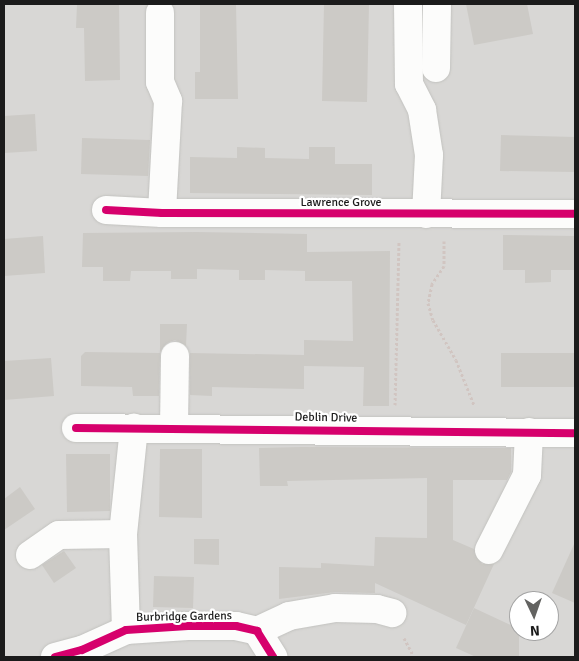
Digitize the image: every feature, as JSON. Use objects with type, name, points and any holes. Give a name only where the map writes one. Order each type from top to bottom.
[{"type":"street","points":[[408,4],[409,84],[422,110],[429,155],[421,214]]},
{"type":"street","points":[[436,68],[437,4]]},
{"type":"street","points":[[160,13],[160,82],[168,101],[162,213]]},
{"type":"street","name":"Lawrence Grove","points":[[106,210],[162,213],[575,214]]},
{"type":"street","points":[[174,428],[175,356]]},
{"type":"street","name":"Deblin Drive","points":[[76,428],[395,430],[575,434]]},
{"type":"street","name":"Burbridge Gardens","points":[[126,630],[123,534],[134,428]]},
{"type":"street","points":[[489,550],[527,475],[529,432]]},
{"type":"street","points":[[30,555],[59,535],[123,534]]},
{"type":"street","points":[[273,657],[257,632],[288,616],[326,609],[378,609],[392,613]]},
{"type":"street","name":"Burbridge Gardens","points":[[55,657],[82,650],[126,630],[236,626],[257,632]]},
{"type":"path","points":[[395,430],[421,214]]},
{"type":"path","points":[[421,214],[446,249],[444,266],[432,284],[428,303],[441,339],[456,360],[481,432]]},
{"type":"shaded area","points":[[4,4],[575,4],[575,657],[4,657]]},
{"type":"building","points":[[77,4],[119,4],[120,80],[85,81],[84,28],[76,28]]},
{"type":"building","points":[[200,4],[236,4],[238,99],[195,99],[195,72],[200,72]]},
{"type":"building","points":[[324,4],[369,4],[367,102],[322,101]]},
{"type":"building","points":[[466,4],[527,4],[533,34],[474,45]]},
{"type":"building","points":[[35,114],[37,151],[4,153],[4,116]]},
{"type":"building","points":[[501,135],[575,137],[575,172],[500,171]]},
{"type":"building","points":[[82,138],[150,140],[148,176],[81,174]]},
{"type":"building","points":[[237,147],[265,148],[265,158],[309,159],[309,147],[335,147],[335,164],[372,164],[372,195],[190,193],[190,157],[237,158]]},
{"type":"building","points":[[197,232],[307,234],[307,252],[390,251],[389,406],[363,406],[364,367],[304,366],[304,389],[212,387],[212,396],[190,395],[190,353],[304,355],[304,340],[353,341],[352,281],[305,281],[305,271],[265,270],[265,280],[239,280],[239,270],[197,269],[197,279],[171,279],[171,271],[131,271],[130,281],[103,281],[103,267],[82,267],[83,233]]},
{"type":"building","points":[[503,235],[575,236],[575,270],[551,270],[551,282],[525,283],[525,270],[503,270]]},
{"type":"building","points":[[43,236],[45,273],[4,276],[4,239]]},
{"type":"building","points":[[160,324],[187,324],[186,346],[175,340],[167,343],[160,352]]},
{"type":"building","points":[[85,352],[160,353],[159,396],[133,396],[132,387],[81,386],[81,356]]},
{"type":"building","points":[[501,353],[575,353],[575,387],[501,387]]},
{"type":"building","points":[[51,358],[54,396],[4,400],[4,361]]},
{"type":"building","points":[[259,448],[511,448],[511,472],[507,480],[453,480],[453,540],[474,549],[482,564],[494,564],[466,625],[375,583],[375,593],[335,592],[279,599],[279,567],[321,568],[321,563],[374,566],[375,537],[427,538],[427,478],[287,481],[288,486],[260,486]]},
{"type":"building","points":[[160,449],[202,449],[202,518],[159,517]]},
{"type":"building","points":[[66,454],[110,454],[110,511],[67,512]]},
{"type":"building","points":[[20,487],[35,509],[4,530],[4,499]]},
{"type":"building","points":[[194,539],[219,539],[219,565],[194,564]]},
{"type":"building","points":[[575,542],[575,603],[559,596],[559,591],[553,591]]},
{"type":"building","points":[[64,551],[76,568],[54,583],[42,565]]},
{"type":"building","points":[[154,576],[194,577],[193,608],[153,607]]},
{"type":"building","points":[[474,608],[509,624],[509,641],[519,641],[519,657],[476,657],[456,648]]},
{"type":"cycle path","points":[[106,210],[162,213],[575,214]]},
{"type":"cycle path","points":[[76,428],[575,433]]},
{"type":"cycle path","points":[[55,657],[82,650],[126,630],[188,626],[236,626],[257,631],[273,657]]}]
